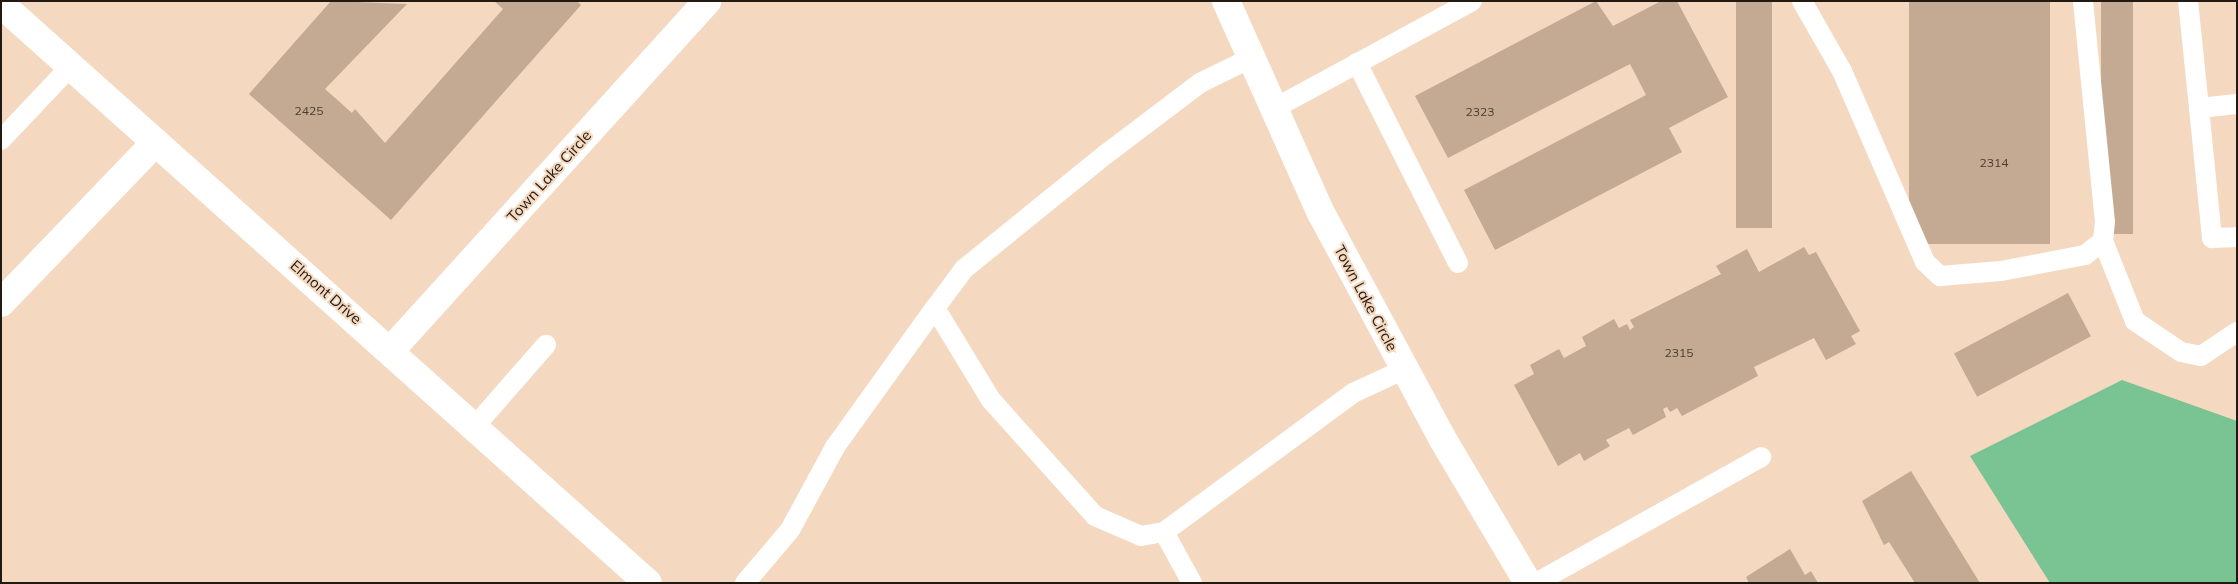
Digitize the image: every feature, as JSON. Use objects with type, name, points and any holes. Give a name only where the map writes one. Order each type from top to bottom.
[{"type":"street","name":"Town Lake Circle","points":[[391,350],[708,1]]},
{"type":"street","name":"Town Lake Circle","points":[[1226,1],[1321,213],[1405,369],[1528,583]]},
{"type":"street","name":"Elmont Drive","points":[[1,4],[391,350],[648,583]]},
{"type":"street","points":[[1,303],[156,142]]},
{"type":"lane","points":[[1275,108],[1472,1]]},
{"type":"lane","points":[[1802,1],[1842,71],[1925,262],[1940,276],[2001,271],[2085,255],[2103,241]]},
{"type":"lane","points":[[2083,1],[2105,222],[2103,241],[2135,321],[2181,352],[2201,356],[2237,332]]},
{"type":"lane","points":[[2188,1],[2212,238],[2237,237]]},
{"type":"lane","points":[[745,583],[790,530],[835,447],[964,269],[1106,154],[1200,83],[1251,58]]},
{"type":"lane","points":[[1357,63],[1458,263]]},
{"type":"lane","points":[[1,140],[71,66]]},
{"type":"lane","points":[[2199,108],[2237,104]]},
{"type":"lane","points":[[935,308],[991,400],[1095,516],[1141,536],[1164,532],[1353,393],[1405,369]]},
{"type":"lane","points":[[474,426],[546,345]]},
{"type":"lane","points":[[1536,583],[1762,457]]},
{"type":"lane","points":[[1164,532],[1192,583]]},
{"type":"green space","points":[[2122,380],[2237,421],[2237,583],[2050,583],[1970,456]]},
{"type":"building","points":[[331,1],[407,4],[325,89],[352,113],[355,109],[385,143],[503,9],[494,1],[577,1],[581,5],[391,220],[249,94]]},
{"type":"building","points":[[1596,1],[1613,26],[1661,1],[1677,1],[1728,97],[1669,128],[1682,152],[1495,250],[1464,190],[1646,95],[1630,64],[1448,158],[1415,96]]},
{"type":"building","points":[[1736,1],[1772,1],[1772,228],[1736,228]]},
{"type":"building","points":[[1909,1],[2050,1],[2050,244],[1909,244]]},
{"type":"building","points":[[2101,1],[2133,1],[2133,234],[2101,234]]},
{"type":"building","points":[[1804,247],[1809,255],[1816,252],[1860,331],[1851,336],[1856,344],[1826,360],[1814,338],[1754,367],[1758,376],[1682,416],[1677,408],[1670,412],[1667,407],[1663,409],[1666,417],[1633,435],[1629,428],[1606,440],[1610,446],[1584,461],[1580,453],[1558,466],[1514,385],[1534,374],[1530,365],[1559,349],[1564,358],[1586,346],[1582,337],[1614,319],[1619,328],[1627,324],[1630,330],[1634,327],[1630,320],[1721,274],[1716,266],[1747,249],[1759,272]]},
{"type":"building","points":[[2068,293],[2091,336],[1977,397],[1954,354]]},
{"type":"building","points":[[1911,471],[1980,583],[1915,583],[1889,542],[1884,545],[1862,501]]},
{"type":"building","points":[[1790,549],[1805,575],[1811,571],[1818,583],[1749,583],[1746,577]]}]
